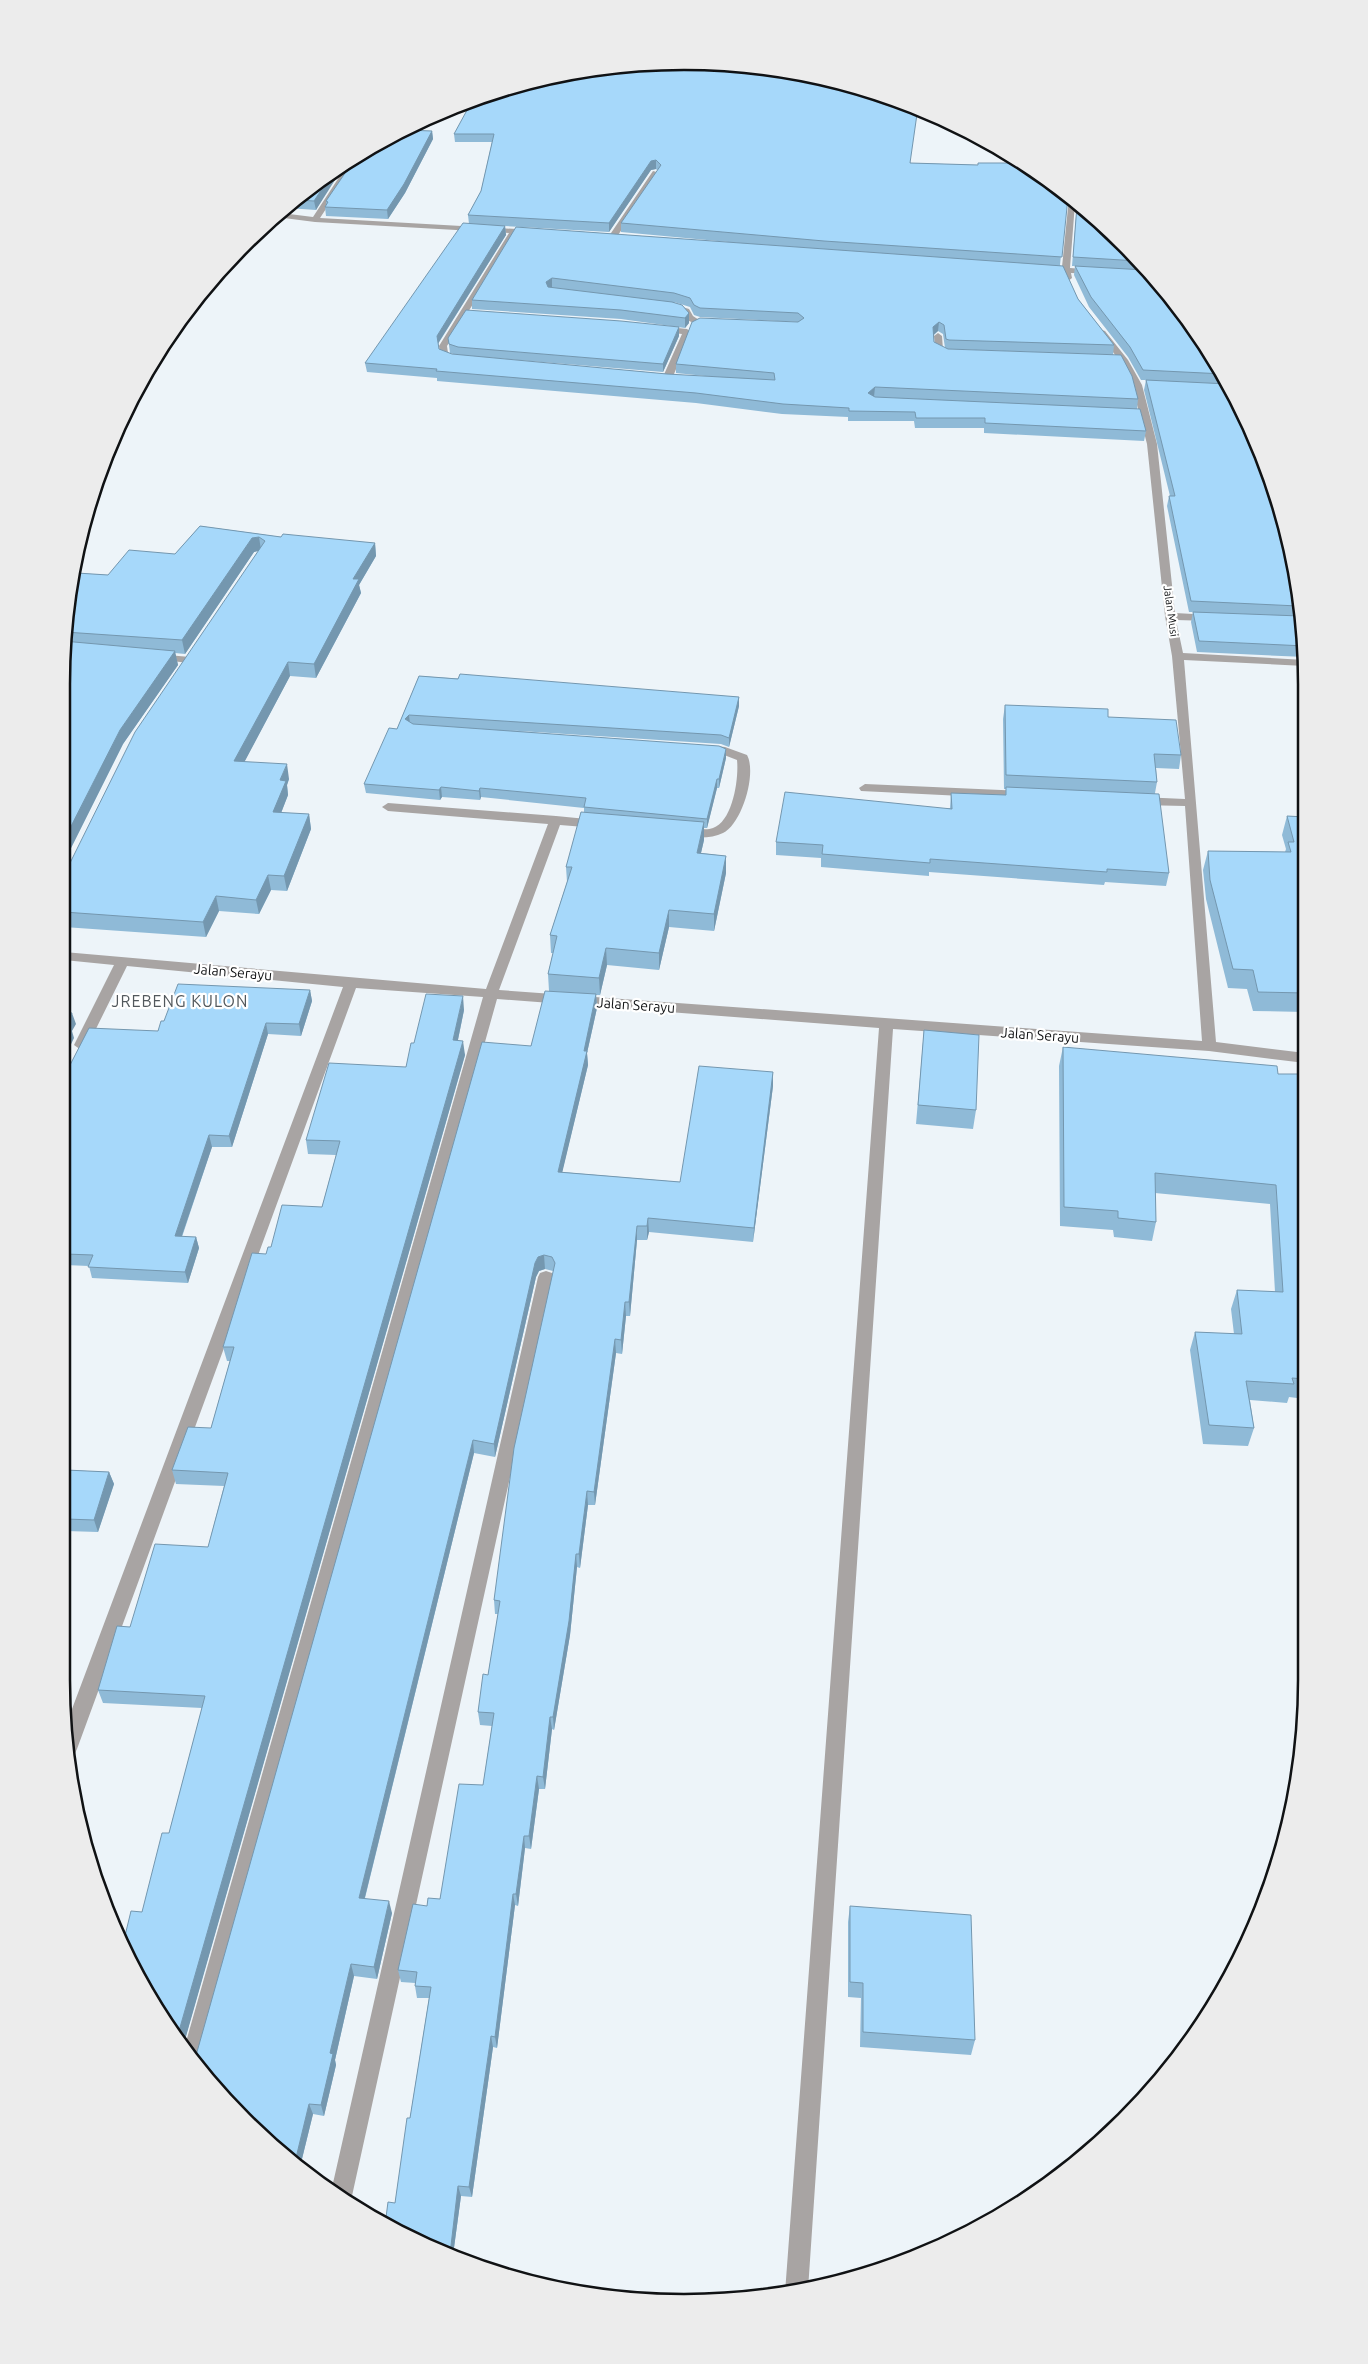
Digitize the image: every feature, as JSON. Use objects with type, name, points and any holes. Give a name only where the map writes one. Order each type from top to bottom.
[{"type":"street","points":[[315,220],[347,170]]},
{"type":"street","points":[[603,236],[618,236],[656,173]]},
{"type":"street","points":[[1070,207],[1066,270],[1071,288]]},
{"type":"street","points":[[286,216],[315,220],[544,232]]},
{"type":"street","points":[[466,361],[444,355],[442,346],[514,231]]},
{"type":"street","points":[[1037,268],[1103,272]]},
{"type":"street","points":[[664,306],[686,311],[690,318],[702,323],[687,332],[667,379]]},
{"type":"street","points":[[462,313],[472,314]]},
{"type":"street","name":"Jalan Musi","points":[[1092,321],[1119,360],[1142,386],[1141,414],[1152,444],[1170,616],[1178,656],[1209,1046]]},
{"type":"street","points":[[645,327],[687,332]]},
{"type":"street","points":[[938,336],[939,350],[942,353],[957,354]]},
{"type":"street","points":[[1170,616],[1226,619]]},
{"type":"street","points":[[141,656],[192,656],[179,675]]},
{"type":"street","points":[[1178,656],[1297,663]]},
{"type":"street","points":[[677,831],[708,834],[721,829],[730,821],[741,792],[743,758],[721,750],[692,748]]},
{"type":"street","points":[[865,788],[1033,796]]},
{"type":"street","points":[[1132,800],[1191,803]]},
{"type":"street","points":[[388,807],[612,825]]},
{"type":"street","points":[[195,2051],[492,994],[556,820]]},
{"type":"street","name":"Jalan Serayu","points":[[70,957],[351,983],[886,1024],[1209,1046],[1298,1057]]},
{"type":"street","points":[[73,1059],[123,962]]},
{"type":"street","points":[[72,1734],[351,983]]},
{"type":"street","points":[[797,2283],[886,1024]]},
{"type":"street","points":[[343,2191],[546,1277]]},
{"type":"building","points":[[644,71],[724,71],[804,82],[843,91],[917,116],[910,163],[978,165],[978,163],[1009,163],[1025,173],[1067,204],[1062,257],[824,241],[621,223],[661,165],[656,160],[651,161],[609,223],[468,215],[481,191],[494,134],[454,134],[467,110],[525,91],[604,75]]},
{"type":"building","points":[[418,130],[432,131],[404,184],[387,210],[325,207],[328,202],[326,201],[347,171],[412,133]]},
{"type":"building","points":[[323,188],[314,201],[306,201]]},
{"type":"building","points":[[1076,212],[1128,260],[1073,257]]},
{"type":"building","points":[[463,223],[505,226],[437,336],[439,349],[452,354],[667,374],[775,380],[774,373],[676,364],[692,322],[700,318],[798,322],[804,318],[798,313],[700,308],[694,305],[690,298],[674,293],[552,278],[546,282],[548,287],[672,302],[682,305],[689,313],[685,318],[621,310],[472,300],[516,227],[1063,266],[1078,299],[1114,345],[949,340],[946,339],[944,325],[939,322],[933,327],[934,342],[948,349],[1121,355],[1132,376],[1138,399],[875,387],[868,393],[875,397],[1140,409],[1146,431],[985,423],[985,418],[916,418],[915,412],[849,411],[849,408],[783,404],[696,393],[436,371],[437,369],[365,363]]},
{"type":"building","points":[[1075,266],[1137,270],[1171,310],[1214,373],[1143,370],[1130,347],[1091,297]]},
{"type":"building","points":[[466,310],[679,327],[663,364],[458,347],[449,344],[448,338]]},
{"type":"building","points":[[1146,380],[1220,384],[1235,412],[1265,487],[1277,525],[1293,606],[1191,601],[1169,496],[1175,496]]},
{"type":"building","points":[[200,526],[281,537],[283,534],[375,543],[353,579],[359,579],[314,664],[288,662],[234,761],[287,764],[280,780],[286,781],[273,812],[309,814],[284,876],[268,875],[256,900],[216,896],[203,922],[70,912],[70,863],[135,732],[265,541],[259,537],[252,538],[182,640],[72,632],[80,573],[108,575],[129,550],[175,554]]},
{"type":"building","points":[[1193,612],[1294,616],[1297,646],[1199,641]]},
{"type":"building","points":[[71,642],[175,651],[120,730],[70,828]]},
{"type":"building","points":[[460,674],[739,697],[729,738],[721,735],[409,715],[405,719],[413,724],[719,746],[726,749],[707,819],[584,807],[586,798],[480,788],[479,791],[441,787],[439,790],[364,784],[389,728],[397,729],[419,676],[458,679]]},
{"type":"building","points":[[1005,705],[1108,709],[1108,717],[1176,720],[1181,755],[1154,754],[1157,782],[1006,775]]},
{"type":"building","points":[[1006,787],[1159,794],[1169,873],[1107,869],[1107,872],[930,859],[930,863],[822,854],[823,845],[776,842],[785,792],[952,809],[951,793],[1006,795]]},
{"type":"building","points":[[581,812],[704,822],[697,853],[726,856],[714,914],[669,910],[659,953],[606,948],[599,978],[548,974],[557,936],[550,935],[572,867],[566,867]]},
{"type":"building","points":[[1287,816],[1298,817],[1298,993],[1258,992],[1253,970],[1233,969],[1210,880],[1208,851],[1291,852],[1288,842],[1294,842]]},
{"type":"building","points":[[178,984],[310,990],[299,1024],[266,1023],[229,1136],[209,1135],[175,1236],[196,1237],[185,1272],[88,1267],[93,1255],[70,1254],[70,1065],[89,1028],[158,1031],[161,1021],[164,1021]]},
{"type":"building","points":[[545,991],[596,994],[584,1051],[587,1051],[558,1172],[680,1182],[699,1066],[773,1072],[754,1228],[648,1218],[647,1226],[637,1226],[629,1302],[625,1302],[621,1340],[615,1339],[594,1492],[587,1491],[579,1554],[576,1554],[569,1621],[553,1717],[550,1717],[543,1777],[537,1776],[529,1836],[524,1836],[516,1894],[513,1894],[495,2037],[491,2036],[469,2187],[458,2186],[451,2248],[412,2231],[386,2217],[388,2202],[395,2203],[407,2118],[410,2118],[431,1987],[415,1986],[417,1972],[398,1970],[413,1904],[427,1906],[428,1898],[440,1899],[459,1784],[483,1785],[494,1713],[478,1712],[483,1674],[488,1675],[500,1601],[494,1600],[514,1448],[555,1263],[552,1257],[544,1255],[538,1257],[535,1263],[494,1444],[473,1440],[359,1898],[389,1901],[374,1967],[351,1964],[330,2053],[333,2054],[321,2105],[309,2104],[296,2156],[250,2114],[222,2085],[197,2053],[482,1042],[531,1046]]},
{"type":"building","points":[[426,994],[463,996],[453,1040],[463,1041],[179,2030],[152,1987],[125,1934],[131,1911],[142,1912],[162,1833],[169,1833],[205,1696],[98,1690],[117,1626],[130,1627],[155,1544],[208,1547],[228,1473],[172,1470],[188,1427],[211,1428],[234,1347],[223,1347],[252,1253],[266,1254],[268,1247],[271,1247],[282,1205],[322,1207],[340,1141],[306,1140],[329,1063],[406,1067],[411,1043],[414,1043]]},
{"type":"building","points":[[924,1030],[979,1035],[976,1110],[918,1105]]},
{"type":"building","points":[[1063,1047],[1277,1066],[1278,1074],[1298,1074],[1298,1378],[1292,1378],[1294,1384],[1246,1381],[1254,1428],[1209,1425],[1195,1332],[1242,1334],[1237,1290],[1283,1292],[1276,1185],[1155,1173],[1156,1222],[1118,1218],[1118,1211],[1064,1207]]},
{"type":"building","points":[[70,1470],[109,1472],[94,1520],[70,1519]]},
{"type":"building","points":[[850,1906],[971,1915],[975,2040],[863,2032],[863,1983],[850,1982]]},
{"type":"district","name":"JREBENG KULON","points":[[180,1001]]}]
